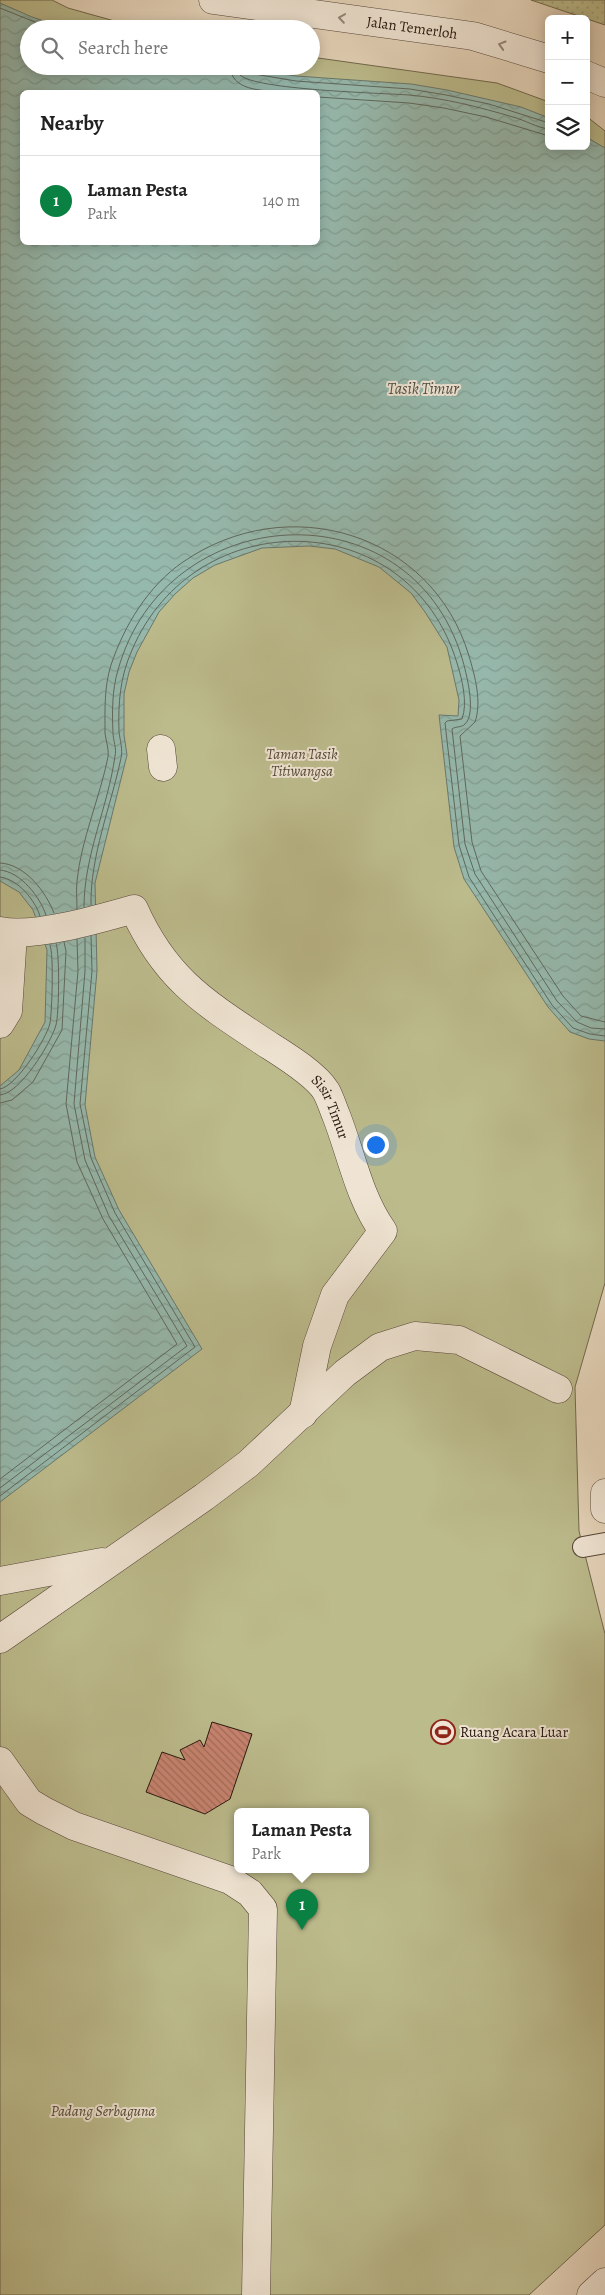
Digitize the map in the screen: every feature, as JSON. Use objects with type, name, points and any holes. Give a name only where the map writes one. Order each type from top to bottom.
[{"type":"street","name":"Jalan Temerloh","points":[[213,0],[473,36],[545,58]]},
{"type":"street","points":[[590,77],[605,83]]},
{"type":"street","name":"Sisir Timur","points":[[6,933],[83,923],[134,909],[147,938],[164,963],[178,978],[202,1000],[294,1062],[325,1090],[367,1201],[376,1222],[383,1231],[334,1296],[317,1346],[302,1414]]},
{"type":"street","points":[[0,1024],[8,1010],[6,933]]},
{"type":"street","points":[[0,1639],[248,1464],[345,1373],[380,1347],[415,1336],[459,1340],[558,1389]]},
{"type":"street","points":[[605,1493],[605,1509]]},
{"type":"street","points":[[0,1581],[113,1560]]},
{"type":"street","points":[[0,1761],[29,1802],[44,1811],[74,1826],[230,1880],[250,1893],[263,1909],[256,2295]]},
{"type":"street","points":[[591,2295],[605,2282]]},
{"type":"lane","points":[[583,1547],[605,1543]]},
{"type":"green space","name":"Taman Tasik Titiwangsa","points":[[0,0],[52,0],[68,8],[111,20],[20,20],[20,75],[320,75],[320,58],[497,83],[545,101],[545,150],[590,150],[590,119],[605,131],[605,1283],[575,1387],[579,1531],[605,1634],[605,2225],[529,2295],[0,2295]]},
{"type":"green space","points":[[531,0],[605,0],[605,25],[590,20],[590,15],[575,15]]},
{"type":"water","name":"Tasik Timur","points":[[0,3],[41,20],[20,20],[20,75],[290,75],[411,84],[521,107],[545,116],[545,150],[590,150],[590,139],[605,148],[605,1041],[589,1039],[570,1032],[548,1007],[464,879],[454,847],[439,715],[458,716],[459,700],[447,647],[411,593],[379,567],[335,549],[309,546],[262,548],[215,565],[193,578],[159,612],[137,652],[129,672],[124,694],[124,735],[127,755],[95,883],[97,971],[85,1105],[95,1157],[119,1210],[202,1349],[0,1502],[0,1086],[19,1070],[45,1022],[47,950],[33,910],[19,892],[0,881]]},
{"type":"building","points":[[212,1722],[252,1734],[230,1799],[205,1814],[146,1792],[162,1752],[185,1760],[180,1750],[200,1740],[204,1747]]},
{"type":"place","name":"Ruang Acara Luar","points":[[443,1732]]},
{"type":"place","name":"Laman Pesta","points":[[302,1930]]},
{"type":"park label","name":"Padang Serbaguna","points":[[103,2111]]}]
